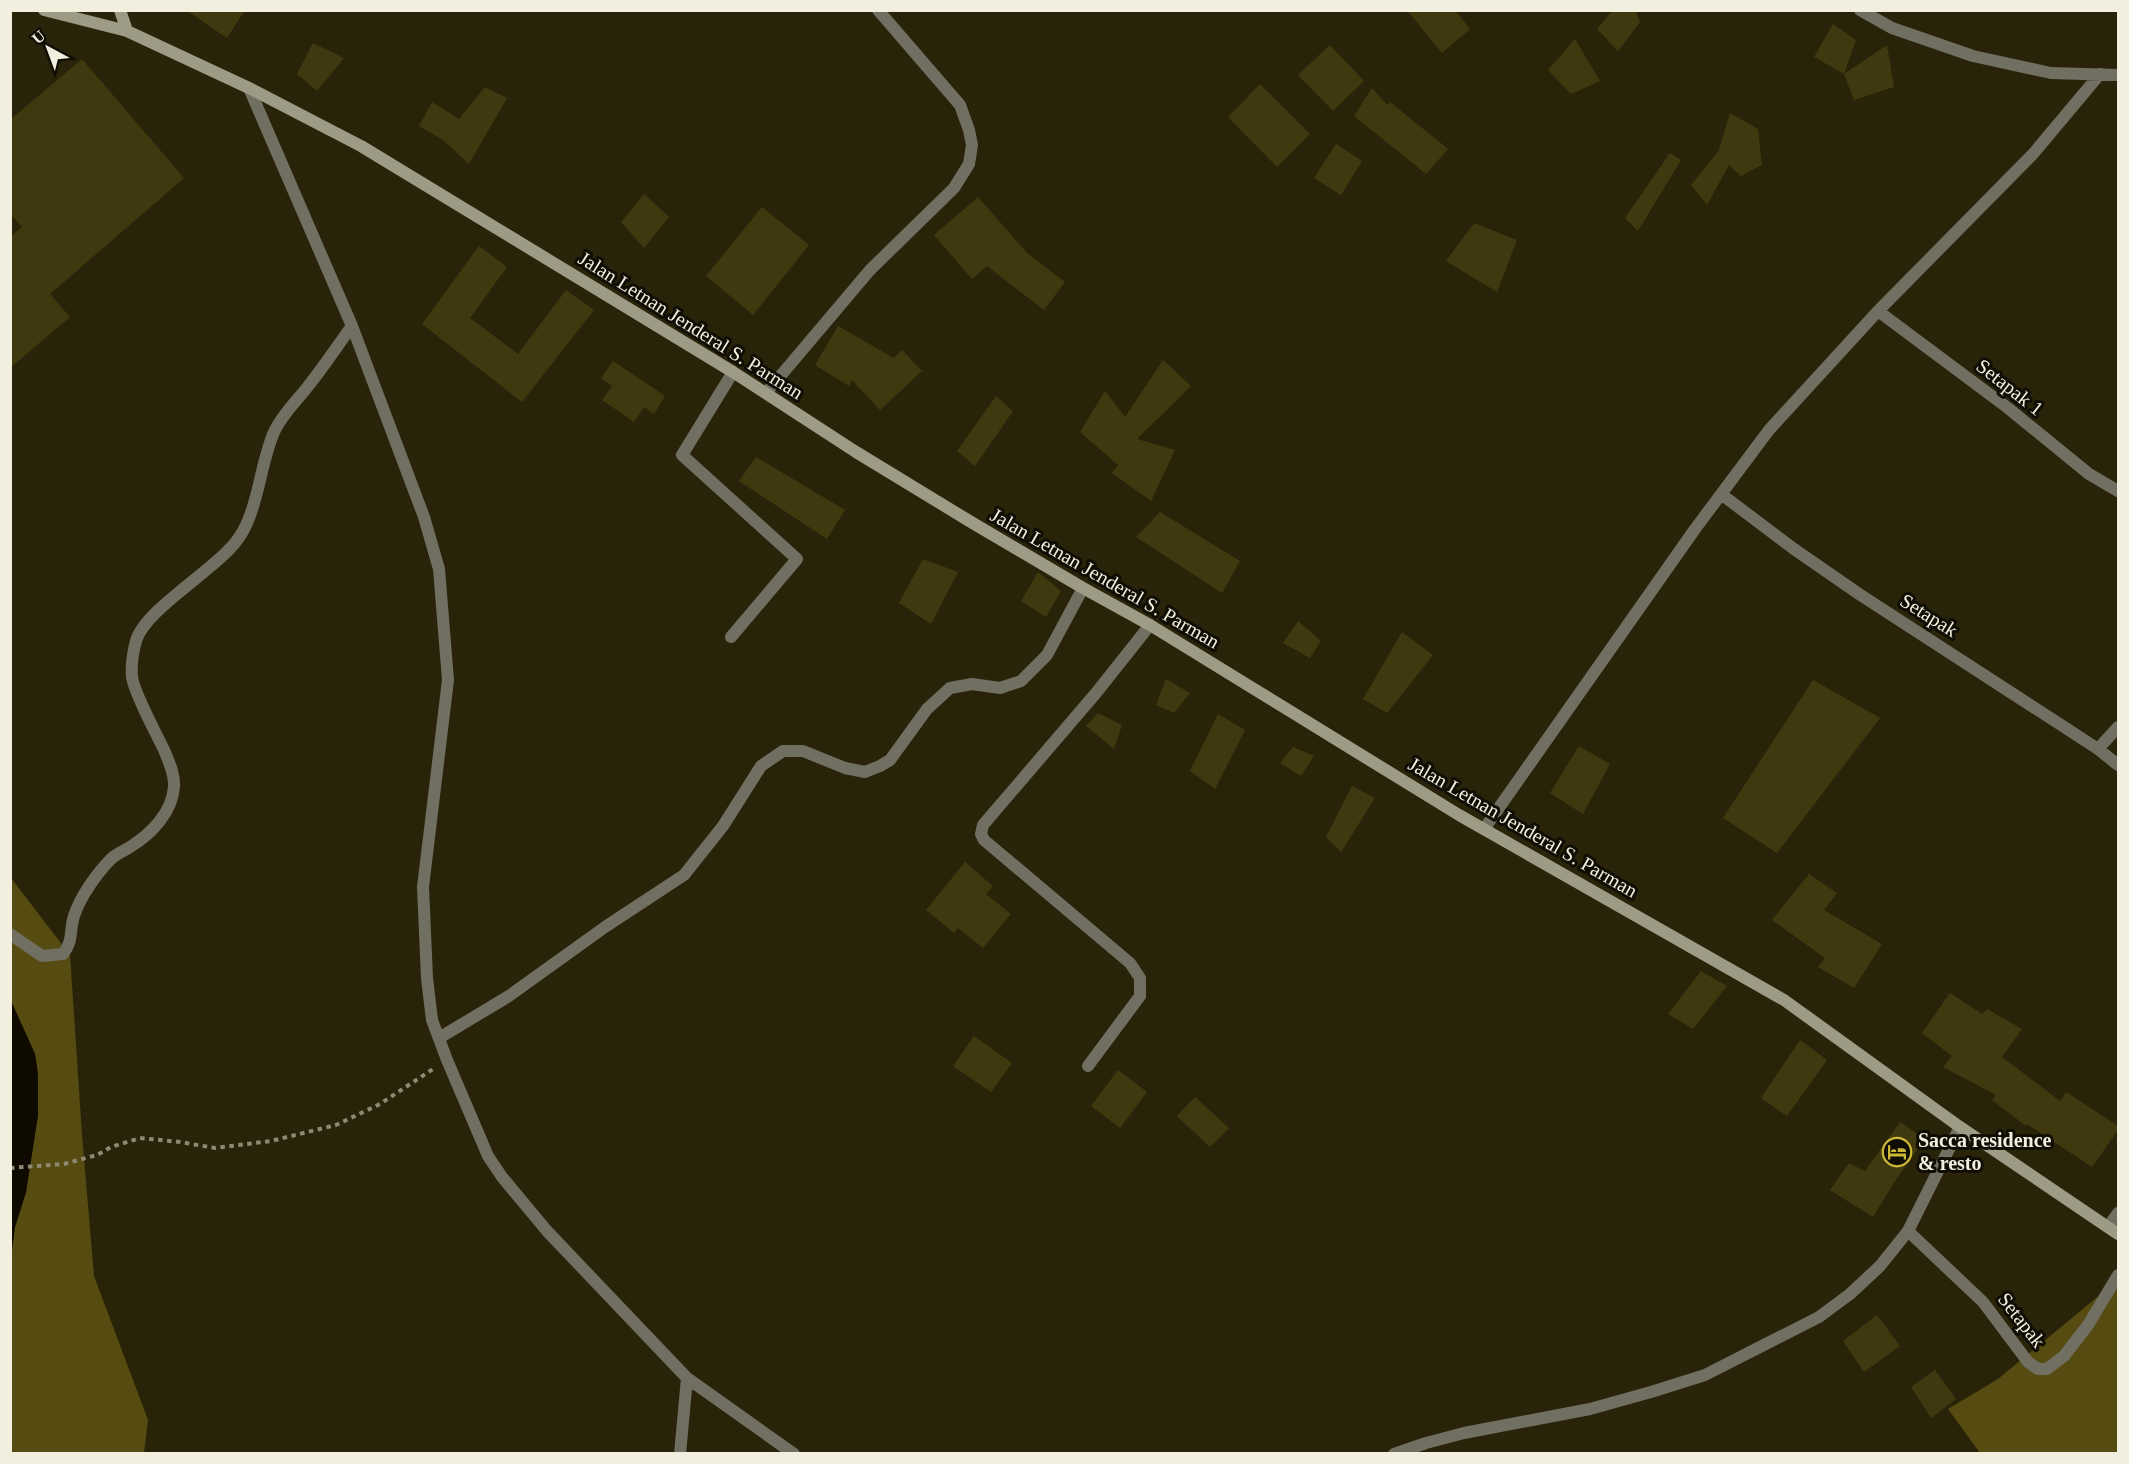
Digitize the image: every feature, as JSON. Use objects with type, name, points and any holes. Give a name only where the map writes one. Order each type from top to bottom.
[{"type":"street","name":"Jalan Letnan Jenderal S. Parman","points":[[44,10],[127,31],[249,88],[362,146],[734,372],[866,458],[1083,588],[1150,625],[1484,829],[1784,1000],[1960,1126],[2113,1230]]},
{"type":"street","points":[[120,10],[127,31]]},
{"type":"street","points":[[766,393],[870,270],[954,189],[969,164],[972,146],[960,105],[878,10]]},
{"type":"street","points":[[1860,10],[1892,28],[1973,56],[2051,73],[2118,75]]},
{"type":"street","points":[[1484,829],[1721,494],[1769,430],[1878,311],[1954,237],[2033,154],[2100,74]]},
{"type":"street","points":[[249,88],[352,326],[424,517],[439,569],[448,680],[423,887],[427,978],[432,1020],[447,1060],[488,1156],[502,1177],[547,1231],[687,1378],[794,1454]]},
{"type":"street","name":"Setapak 1","points":[[1878,311],[2008,408],[2089,474],[2118,491]]},
{"type":"street","points":[[10,934],[42,956],[63,954],[70,945],[71,926],[75,912],[96,878],[112,858],[147,836],[159,823],[169,805],[174,786],[171,766],[132,679],[132,658],[136,638],[144,626],[162,608],[228,552],[239,538],[248,522],[274,432],[288,408],[308,387],[352,326]]},
{"type":"street","points":[[731,637],[797,559],[682,455],[734,372]]},
{"type":"street","name":"Setapak","points":[[1721,494],[1859,594],[2098,749],[2118,765]]},
{"type":"street","points":[[439,1038],[509,996],[605,927],[684,875],[723,826],[761,766],[783,751],[803,751],[845,768],[865,772],[890,760],[927,709],[950,688],[972,684],[1000,688],[1021,681],[1047,655],[1083,588]]},
{"type":"street","points":[[1088,1066],[1140,996],[1140,978],[1130,963],[984,840],[981,834],[983,825],[1096,693],[1150,625]]},
{"type":"street","points":[[2098,749],[2118,727]]},
{"type":"street","points":[[1394,1454],[1464,1433],[1590,1409],[1705,1375],[1819,1317],[1850,1294],[1880,1266],[1908,1231],[1960,1126]]},
{"type":"street","points":[[2113,1230],[2118,1213]]},
{"type":"street","name":"Setapak","points":[[1908,1231],[1983,1302],[2028,1362],[2038,1369],[2048,1369],[2064,1356],[2088,1325],[2118,1275]]},
{"type":"street","points":[[680,1454],[687,1378]]},
{"type":"path","points":[[10,1168],[64,1164],[97,1155],[111,1147],[140,1138],[215,1148],[271,1142],[336,1125],[380,1104],[447,1060]]},
{"type":"shaded area","points":[[11,878],[70,955],[94,1276],[148,1420],[144,1453],[11,1453],[11,1256],[15,1227],[26,1192],[38,1115],[38,1074],[35,1054],[11,1001]]},
{"type":"shaded area","points":[[11,1001],[35,1054],[38,1074],[38,1115],[26,1192],[15,1227],[11,1256]]},
{"type":"shaded area","points":[[2118,1280],[2118,1453],[1980,1453],[1948,1409],[1998,1379]]},
{"type":"building","points":[[186,10],[245,10],[227,38]]},
{"type":"building","points":[[1407,10],[1455,10],[1470,29],[1442,53]]},
{"type":"building","points":[[1613,10],[1635,10],[1640,22],[1618,51],[1597,29]]},
{"type":"building","points":[[1833,24],[1856,40],[1844,74],[1814,57]]},
{"type":"building","points":[[1575,39],[1600,81],[1571,94],[1548,70]]},
{"type":"building","points":[[313,43],[344,58],[317,91],[297,74]]},
{"type":"building","points":[[1330,45],[1364,81],[1333,111],[1298,75]]},
{"type":"building","points":[[1887,45],[1894,87],[1854,100],[1844,74]]},
{"type":"building","points":[[82,59],[184,178],[50,294],[70,317],[10,368],[10,237],[22,227],[10,214],[10,120]]},
{"type":"building","points":[[1260,84],[1310,134],[1277,167],[1228,117]]},
{"type":"building","points":[[485,87],[507,98],[469,164],[443,140],[419,126],[432,102],[459,119]]},
{"type":"building","points":[[1372,88],[1387,105],[1390,102],[1448,149],[1426,174],[1354,116]]},
{"type":"building","points":[[1730,113],[1758,129],[1762,165],[1741,176],[1729,165],[1707,205],[1691,185],[1719,150]]},
{"type":"building","points":[[1336,144],[1362,161],[1341,195],[1314,178]]},
{"type":"building","points":[[1670,153],[1681,160],[1638,231],[1625,218]]},
{"type":"building","points":[[644,194],[669,217],[644,248],[621,222]]},
{"type":"building","points":[[978,197],[1027,253],[1065,282],[1044,310],[987,266],[972,279],[934,235]]},
{"type":"building","points":[[762,207],[809,245],[753,315],[706,276]]},
{"type":"building","points":[[1474,223],[1517,240],[1497,292],[1446,261]]},
{"type":"building","points":[[479,246],[507,267],[470,318],[518,354],[566,290],[594,310],[522,402],[422,324]]},
{"type":"building","points":[[838,326],[894,358],[902,350],[922,371],[880,410],[852,380],[849,386],[815,365]]},
{"type":"building","points":[[1163,360],[1191,386],[1137,439],[1175,450],[1151,501],[1112,473],[1118,465],[1080,432],[1105,391],[1125,417]]},
{"type":"building","points":[[613,361],[665,396],[654,414],[644,407],[634,422],[602,400],[612,386],[601,378]]},
{"type":"building","points":[[996,396],[1013,411],[975,466],[957,451]]},
{"type":"building","points":[[756,457],[845,510],[827,539],[739,481]]},
{"type":"building","points":[[1160,512],[1240,561],[1222,593],[1136,537]]},
{"type":"building","points":[[923,559],[958,572],[931,624],[899,603]]},
{"type":"building","points":[[1038,572],[1061,591],[1046,617],[1021,601]]},
{"type":"building","points":[[1298,621],[1321,641],[1310,658],[1283,643]]},
{"type":"building","points":[[1402,632],[1433,655],[1387,713],[1363,699]]},
{"type":"building","points":[[1166,679],[1190,693],[1174,713],[1156,705]]},
{"type":"building","points":[[1813,680],[1880,718],[1777,853],[1723,818]]},
{"type":"building","points":[[1098,713],[1122,725],[1114,749],[1086,726]]},
{"type":"building","points":[[1218,714],[1245,730],[1215,789],[1190,771]]},
{"type":"building","points":[[1579,746],[1610,764],[1583,814],[1550,793]]},
{"type":"building","points":[[1293,747],[1314,756],[1301,776],[1280,763]]},
{"type":"building","points":[[1352,786],[1375,798],[1341,852],[1326,837]]},
{"type":"building","points":[[965,862],[993,886],[986,894],[1011,914],[983,948],[958,928],[954,933],[926,910]]},
{"type":"building","points":[[1809,874],[1837,893],[1824,910],[1882,944],[1854,988],[1818,967],[1825,958],[1772,920]]},
{"type":"building","points":[[1701,971],[1727,986],[1693,1029],[1668,1014]]},
{"type":"building","points":[[1950,993],[1982,1014],[1987,1009],[2022,1029],[2002,1057],[2060,1101],[2066,1092],[2118,1126],[2118,1130],[2092,1167],[2027,1124],[2026,1126],[1992,1100],[1996,1095],[1943,1067],[1952,1056],[1922,1033]]},
{"type":"building","points":[[974,1036],[1012,1063],[991,1092],[953,1066]]},
{"type":"building","points":[[1800,1040],[1827,1060],[1787,1116],[1761,1098]]},
{"type":"building","points":[[1118,1070],[1147,1092],[1120,1128],[1091,1106]]},
{"type":"building","points":[[1195,1097],[1229,1128],[1210,1147],[1177,1116]]},
{"type":"building","points":[[1900,1122],[1925,1139],[1873,1217],[1830,1190],[1849,1163],[1865,1171]]},
{"type":"building","points":[[1877,1315],[1900,1346],[1864,1372],[1843,1341]]},
{"type":"building","points":[[1935,1370],[1956,1399],[1931,1418],[1911,1387]]},
{"type":"place","name":"Sacca residence & resto","points":[[1897,1152]]}]
